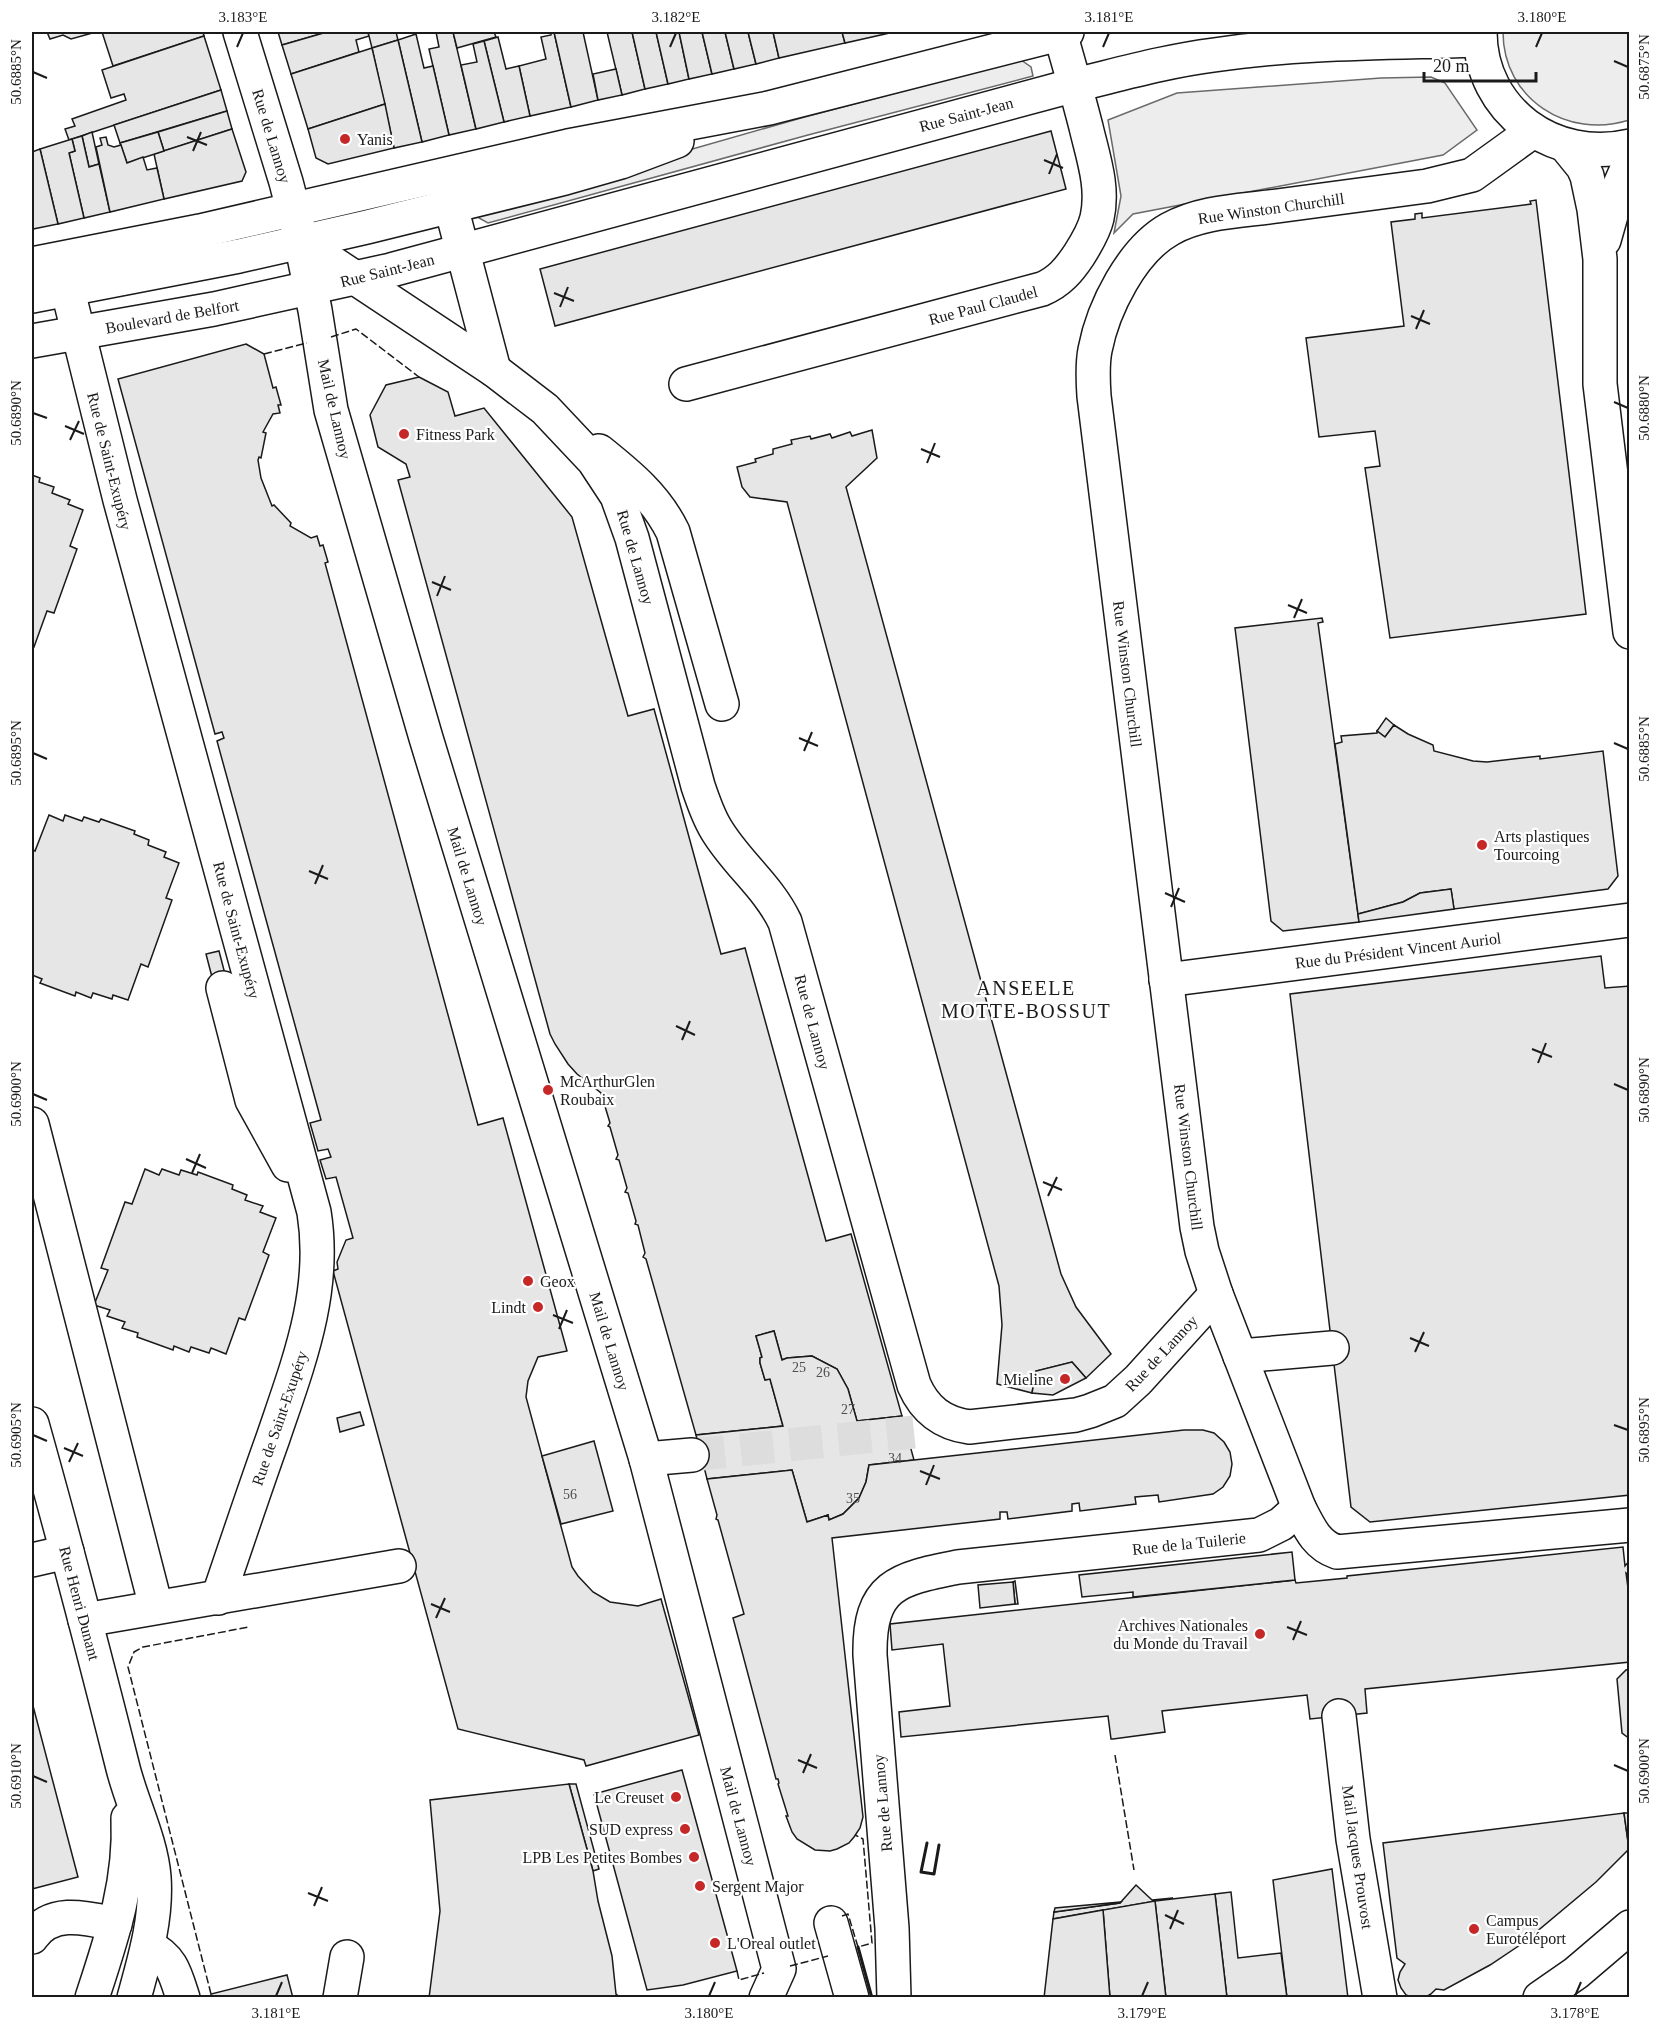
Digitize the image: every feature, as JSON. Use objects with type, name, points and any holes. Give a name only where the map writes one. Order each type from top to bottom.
[{"type":"street","name":"Rue de Lannoy","points":[[240,32],[294,210],[312,289]]},
{"type":"street","points":[[32,296],[52,270],[200,231],[294,210],[565,178],[621,162],[769,108],[1064,32]]},
{"type":"street","name":"Rue Paul Claudel","points":[[686,384],[1054,284],[1072,265],[1094,229],[1099,202],[1095,163],[1064,32]]},
{"type":"street","points":[[1480,36],[1483,62],[1496,92],[1516,117],[1533,131],[1566,146],[1584,150],[1629,146]]},
{"type":"street","name":"Rue Saint-Jean","points":[[312,289],[1168,62],[1238,52],[1322,45],[1480,36]]},
{"type":"street","name":"Rue Winston Churchill","points":[[1299,1508],[1216,1294],[1197,1227],[1094,396],[1095,350],[1104,319],[1118,286],[1157,237],[1180,224],[1214,215],[1459,180],[1481,170],[1518,140],[1533,131]]},
{"type":"street","points":[[1566,146],[1583,167],[1590,185],[1600,259],[1599,369],[1629,632]]},
{"type":"street","points":[[1600,259],[1611,211],[1629,162]]},
{"type":"street","points":[[447,191],[494,370]]},
{"type":"street","points":[[52,270],[301,242],[447,191]]},
{"type":"street","name":"Rue de Lannoy","points":[[301,242],[494,370],[545,409],[594,461],[617,496],[632,538],[698,786],[708,813],[723,839],[771,896],[785,922],[914,1385],[925,1406],[929,1426],[987,1426],[1076,1415],[1104,1406],[1128,1390],[1216,1294]]},
{"type":"street","name":"Rue de Saint-Exupéry","points":[[52,270],[78,333],[126,523],[314,1212],[318,1256],[317,1281],[309,1328],[218,1598]]},
{"type":"street","name":"Boulevard de Belfort","points":[[32,341],[312,289]]},
{"type":"street","name":"Mail de Lannoy","points":[[312,289],[331,410],[426,738],[646,1459],[779,1969],[766,1998]]},
{"type":"street","points":[[545,409],[632,477],[652,497],[665,515],[674,532],[722,704]]},
{"type":"street","name":"Rue du Président Vincent Auriol","points":[[1166,980],[1629,920]]},
{"type":"street","points":[[223,988],[252,1100],[314,1212]]},
{"type":"street","points":[[32,1124],[156,1607]]},
{"type":"street","points":[[1240,1356],[1332,1348]]},
{"type":"street","name":"Rue Henri Dunant","points":[[32,1424],[126,1783],[149,1852],[154,1876],[153,1909],[148,1946],[134,1998]]},
{"type":"street","points":[[646,1459],[692,1455]]},
{"type":"street","points":[[1299,1508],[1321,1544],[1337,1552],[1629,1525]]},
{"type":"street","name":"Rue de la Tuilerie","points":[[876,1609],[892,1587],[918,1575],[957,1567],[1259,1535],[1281,1524],[1299,1508]]},
{"type":"street","points":[[32,1560],[66,1552]]},
{"type":"street","points":[[85,1620],[399,1566]]},
{"type":"street","name":"Rue de Lannoy","points":[[876,1609],[872,1622],[870,1655],[892,1928],[894,1998]]},
{"type":"street","name":"Mail Jacques Prouvost","points":[[1339,1716],[1353,1839],[1380,1998]]},
{"type":"street","name":"Rue Henri Dunant","points":[[92,1998],[123,1893],[129,1854],[126,1783]]},
{"type":"street","points":[[32,1937],[37,1929],[51,1919],[84,1917],[115,1924]]},
{"type":"street","points":[[831,1923],[852,1998]]},
{"type":"street","points":[[1539,1998],[1576,1973],[1629,1927]]},
{"type":"street","points":[[148,1946],[168,1960],[176,1975],[183,1998]]},
{"type":"street","points":[[340,1998],[347,1957]]},
{"type":"shaded area","points":[[1503,32],[1629,32],[1629,120],[1606,125],[1584,124],[1562,119],[1543,109],[1527,95],[1514,77],[1506,56]]},
{"type":"shaded area","points":[[1021,60],[1031,67],[1033,76],[488,223],[479,218],[478,214],[647,162],[801,118]]},
{"type":"shaded area","points":[[1431,77],[1445,83],[1477,130],[1443,155],[1133,214],[1114,233],[1121,196],[1108,120],[1177,93],[1381,78]]},
{"type":"building","points":[[47,32],[96,32],[71,39],[63,35],[50,39]]},
{"type":"building","points":[[102,32],[203,32],[204,36],[113,66]]},
{"type":"building","points":[[278,32],[327,32],[282,45]]},
{"type":"building","points":[[327,32],[368,32],[369,36],[356,40],[359,52],[291,74],[282,45]]},
{"type":"building","points":[[368,32],[396,32],[398,40],[372,48]]},
{"type":"building","points":[[436,32],[453,32],[476,129],[449,135],[429,49],[439,47]]},
{"type":"building","points":[[453,32],[494,32],[496,37],[457,48]]},
{"type":"building","points":[[551,32],[554,32],[571,107],[530,116],[519,66],[546,59],[541,37],[551,35]]},
{"type":"building","points":[[554,32],[583,32],[598,100],[571,107]]},
{"type":"building","points":[[607,32],[632,32],[645,89],[622,95]]},
{"type":"building","points":[[632,32],[656,32],[668,84],[645,89]]},
{"type":"building","points":[[656,32],[679,32],[689,79],[668,84]]},
{"type":"building","points":[[679,32],[702,32],[712,74],[689,79]]},
{"type":"building","points":[[702,32],[725,32],[734,69],[712,74]]},
{"type":"building","points":[[725,32],[748,32],[756,64],[734,69]]},
{"type":"building","points":[[748,32],[773,32],[779,58],[756,64]]},
{"type":"building","points":[[773,32],[842,32],[845,43],[779,58]]},
{"type":"building","points":[[842,32],[894,32],[845,43]]},
{"type":"building","points":[[416,34],[424,68],[433,66],[449,135],[422,142],[398,40]]},
{"type":"building","points":[[204,36],[221,90],[69,140],[65,129],[75,126],[72,119],[126,100],[124,94],[111,98],[102,70]]},
{"type":"building","points":[[498,37],[506,69],[519,66],[530,116],[504,122],[484,41]]},
{"type":"building","points":[[398,40],[422,142],[394,148],[372,48]]},
{"type":"building","points":[[484,41],[504,122],[476,129],[461,65],[477,62],[473,44]]},
{"type":"building","points":[[372,48],[385,104],[308,129],[291,74]]},
{"type":"building","points":[[616,69],[622,95],[598,100],[593,74]]},
{"type":"building","points":[[221,90],[227,111],[120,143],[114,125]]},
{"type":"building","points":[[385,104],[394,148],[328,164],[316,158],[308,129]]},
{"type":"building","points":[[227,111],[232,129],[164,151],[158,132]]},
{"type":"building","points":[[232,129],[246,172],[242,181],[164,199],[154,154]]},
{"type":"building","points":[[1051,131],[1066,189],[555,326],[540,269]]},
{"type":"building","points":[[92,132],[99,164],[89,167],[82,136]]},
{"type":"building","points":[[158,132],[164,151],[127,163],[120,143]]},
{"type":"building","points":[[82,136],[89,167],[99,164],[110,212],[84,218],[69,153],[75,151],[72,139]]},
{"type":"building","points":[[106,137],[108,145],[114,147],[121,145],[127,163],[143,157],[147,170],[157,168],[164,199],[110,212],[96,147],[102,145],[100,138]]},
{"type":"building","points":[[72,139],[75,151],[69,153],[84,218],[58,224],[40,149]]},
{"type":"building","points":[[40,149],[58,224],[33,229],[32,152]]},
{"type":"building","points":[[1536,200],[1586,614],[1390,638],[1365,468],[1380,466],[1375,431],[1319,437],[1306,338],[1404,326],[1391,222],[1415,219],[1415,214],[1422,213],[1422,218],[1531,204],[1530,201]]},
{"type":"building","points":[[246,344],[264,354],[273,388],[276,387],[281,405],[278,405],[280,413],[273,414],[263,432],[266,433],[261,458],[259,457],[258,460],[261,478],[272,506],[274,505],[291,523],[290,526],[311,538],[317,536],[320,546],[323,545],[328,562],[325,563],[478,1125],[503,1118],[567,1351],[538,1357],[528,1381],[526,1397],[572,1567],[593,1592],[610,1602],[638,1606],[661,1599],[699,1735],[586,1766],[584,1760],[458,1729],[333,1271],[338,1269],[337,1262],[346,1240],[353,1238],[336,1177],[326,1179],[320,1160],[331,1157],[328,1149],[318,1151],[310,1123],[321,1120],[217,741],[224,738],[222,732],[215,734],[118,379]]},
{"type":"building","points":[[419,377],[448,392],[455,416],[484,408],[572,517],[628,716],[654,709],[721,954],[745,948],[826,1241],[851,1234],[902,1416],[857,1421],[848,1389],[837,1369],[812,1356],[782,1360],[774,1331],[756,1336],[765,1380],[770,1379],[783,1426],[696,1435],[646,1259],[643,1257],[645,1253],[638,1225],[635,1224],[628,1193],[625,1192],[627,1188],[619,1160],[616,1159],[618,1155],[608,1126],[610,1123],[601,1093],[568,1064],[550,1034],[398,480],[410,477],[406,464],[378,447],[370,415],[386,385]]},
{"type":"building","points":[[872,430],[877,458],[846,487],[1061,1274],[1076,1307],[1111,1354],[1086,1378],[1072,1362],[1036,1371],[1032,1393],[997,1384],[1002,1325],[999,1286],[787,502],[750,497],[742,487],[737,467],[773,454],[773,449],[792,444],[791,440],[810,436],[811,439],[830,434],[832,438],[850,432],[852,436]]},
{"type":"building","points":[[32,475],[40,478],[39,482],[54,487],[52,493],[70,500],[68,504],[83,510],[70,546],[77,549],[54,613],[47,611],[34,647],[32,646]]},
{"type":"building","points":[[1322,618],[1323,622],[1318,623],[1359,922],[1283,931],[1271,921],[1235,628]]},
{"type":"building","points":[[1386,718],[1394,725],[1385,737],[1377,731]]},
{"type":"building","name":"Arts plastiques Tourcoing","points":[[1394,725],[1433,745],[1434,751],[1473,761],[1487,762],[1540,756],[1540,759],[1603,751],[1618,876],[1608,889],[1454,909],[1451,889],[1420,893],[1403,902],[1358,914],[1335,744],[1342,742],[1341,736],[1377,733],[1377,731],[1385,737]]},
{"type":"building","points":[[49,815],[63,821],[65,815],[82,821],[84,817],[99,822],[101,819],[135,831],[134,834],[149,840],[148,845],[166,852],[164,857],[179,863],[166,898],[172,900],[148,967],[141,964],[128,1000],[113,995],[112,999],[93,993],[91,998],[76,992],[75,996],[40,983],[42,979],[32,975],[32,849],[35,851]]},
{"type":"building","points":[[1451,889],[1454,909],[1359,922],[1358,914],[1403,902],[1420,893]]},
{"type":"building","points":[[219,951],[225,974],[212,977],[206,954]]},
{"type":"building","points":[[1601,956],[1605,988],[1630,986],[1630,1495],[1370,1522],[1351,1507],[1290,994]]},
{"type":"building","points":[[145,1169],[159,1175],[162,1169],[179,1175],[181,1170],[197,1175],[198,1172],[233,1185],[232,1189],[247,1195],[245,1200],[263,1206],[260,1212],[276,1218],[263,1252],[269,1255],[245,1320],[239,1318],[226,1354],[211,1348],[209,1353],[191,1347],[189,1352],[174,1346],[173,1350],[137,1337],[138,1333],[122,1328],[125,1322],[107,1316],[110,1310],[94,1305],[108,1270],[101,1268],[125,1202],[132,1204]]},
{"type":"building","points":[[774,1331],[782,1360],[812,1356],[837,1369],[848,1389],[857,1421],[902,1416],[914,1460],[869,1465],[866,1482],[859,1498],[843,1514],[829,1520],[828,1515],[807,1522],[792,1470],[707,1479],[696,1435],[783,1426],[770,1379],[765,1380],[756,1336]]},
{"type":"building","points":[[1072,1362],[1086,1378],[1053,1395],[1032,1393],[1036,1371]]},
{"type":"building","points":[[360,1412],[364,1425],[340,1432],[337,1418]]},
{"type":"building","points":[[1184,1430],[1203,1430],[1214,1433],[1224,1442],[1230,1452],[1232,1464],[1230,1476],[1223,1487],[1213,1494],[1159,1502],[1158,1495],[1135,1497],[1136,1504],[1080,1511],[1079,1503],[1072,1504],[1072,1511],[1008,1519],[1007,1512],[1000,1512],[1000,1519],[832,1538],[863,1817],[854,1837],[849,1843],[837,1849],[815,1850],[797,1839],[786,1816],[788,1816],[733,1618],[744,1614],[716,1519],[717,1515],[707,1479],[792,1470],[807,1522],[828,1515],[829,1520],[843,1514],[859,1498],[866,1482],[869,1465]]},
{"type":"building","points":[[594,1441],[613,1511],[561,1524],[542,1456]]},
{"type":"building","name":"Archives Nationales du Monde du Travail","points":[[1623,1547],[1625,1566],[1630,1560],[1630,1576],[1626,1573],[1630,1603],[1630,1662],[1365,1689],[1367,1713],[1310,1719],[1307,1695],[1162,1711],[1165,1732],[1113,1739],[1111,1739],[1108,1716],[901,1737],[899,1712],[950,1706],[943,1644],[892,1650],[890,1624],[1295,1580],[1296,1583],[1347,1578],[1347,1576]]},
{"type":"building","points":[[1292,1552],[1295,1580],[1133,1597],[1133,1592],[1082,1597],[1079,1575]]},
{"type":"building","points":[[1015,1581],[1018,1604],[1015,1604],[1013,1582]]},
{"type":"building","points":[[1013,1582],[1015,1604],[980,1608],[978,1585]]},
{"type":"building","points":[[1630,1669],[1630,1739],[1622,1733],[1617,1679]]},
{"type":"building","points":[[32,1702],[78,1877],[32,1889]]},
{"type":"building","points":[[682,1770],[737,1971],[683,1985],[647,1990],[594,1794]]},
{"type":"building","points":[[569,1784],[576,1784],[599,1869],[593,1871]]},
{"type":"building","points":[[569,1784],[593,1871],[612,1956],[616,1994],[621,1998],[429,1998],[440,1911],[430,1800]]},
{"type":"building","points":[[1624,1813],[1629,1849],[1596,1882],[1523,1943],[1490,1965],[1444,1990],[1436,1989],[1424,1998],[1406,1995],[1398,1980],[1405,1964],[1397,1958],[1383,1843]]},
{"type":"building","points":[[1624,1813],[1630,1813],[1629,1849]]},
{"type":"building","points":[[1332,1869],[1348,1998],[1287,1998],[1273,1880]]},
{"type":"building","points":[[1136,1885],[1152,1900],[1173,1898],[1053,1919],[1054,1912],[1120,1903]]},
{"type":"building","points":[[1231,1892],[1238,1958],[1281,1953],[1287,1998],[1227,1998],[1215,1894]]},
{"type":"building","points":[[1215,1894],[1227,1998],[1166,1998],[1155,1901]]},
{"type":"building","points":[[1155,1901],[1166,1998],[1110,1998],[1103,1910]]},
{"type":"building","points":[[1120,1903],[1054,1912],[1055,1908]]},
{"type":"building","points":[[1103,1910],[1110,1998],[1044,1998],[1053,1919]]},
{"type":"building","points":[[287,1975],[293,1998],[211,1998],[211,1994]]},
{"type":"tunnel","points":[[692,1455],[914,1432]]},
{"type":"fence","points":[[331,337],[356,329],[419,377]]},
{"type":"fence","points":[[264,354],[307,343]]},
{"type":"fence","points":[[211,1994],[128,1667],[134,1652],[143,1647],[249,1627]]},
{"type":"fence","points":[[1115,1755],[1134,1870]]},
{"type":"fence","points":[[842,1916],[848,1914],[858,1947],[872,1943],[863,1839],[855,1835]]},
{"type":"fence","points":[[790,1966],[828,1956]]},
{"type":"fence","points":[[737,1971],[739,1980],[764,1973]]},
{"type":"wall","points":[[927,1843],[921,1872],[934,1874],[939,1845]]},
{"type":"wall","points":[[858,1947],[872,1998]]},
{"type":"place","name":"Yanis","points":[[345,139]]},
{"type":"place","name":"Fitness Park","points":[[404,434]]},
{"type":"place","name":"Arts plastiques Tourcoing","points":[[1482,845]]},
{"type":"place","name":"McArthurGlen Roubaix","points":[[548,1090]]},
{"type":"place","name":"Geox","points":[[528,1281]]},
{"type":"place","name":"Lindt","points":[[538,1307]]},
{"type":"place","name":"Mieline","points":[[1065,1379]]},
{"type":"place","name":"Archives Nationales du Monde du Travail","points":[[1260,1634]]},
{"type":"place","name":"Le Creuset","points":[[676,1797]]},
{"type":"place","name":"SUD express","points":[[685,1829]]},
{"type":"place","name":"LPB Les Petites Bombes","points":[[694,1857]]},
{"type":"place","name":"Sergent Major","points":[[700,1886]]},
{"type":"place","name":"Campus Eurotéléport","points":[[1474,1929]]},
{"type":"place","name":"L'Oreal outlet","points":[[715,1943]]},
{"type":"district","name":"ANSEELE MOTTE-BOSSUT","points":[[1026,1000]]}]
